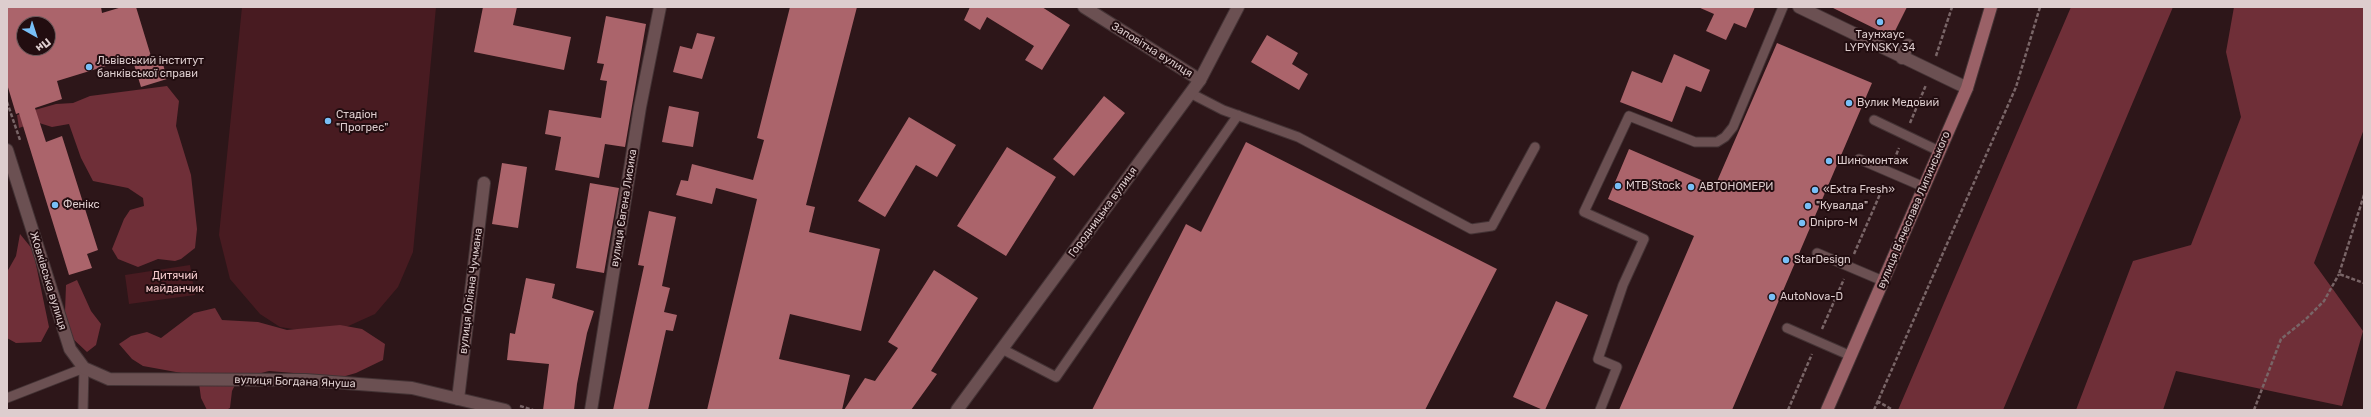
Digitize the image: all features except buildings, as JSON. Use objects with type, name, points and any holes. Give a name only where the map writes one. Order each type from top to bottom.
[{"type":"main road","name":"вулиця Вʼячеслава Липинського","points":[[1828,410],[1967,88],[1991,7]]},
{"type":"street","name":"вулиця Євгена Лисика","points":[[591,410],[640,107],[660,7]]},
{"type":"street","name":"Заповітна вулиця","points":[[1084,7],[1200,80]]},
{"type":"street","name":"Городницька вулиця","points":[[957,410],[1200,80],[1238,7]]},
{"type":"street","points":[[1799,7],[1902,58],[1967,88]]},
{"type":"street","points":[[1902,58],[1908,45]]},
{"type":"street","name":"Жовківська вулиця","points":[[7,150],[70,349],[84,368]]},
{"type":"street","name":"вулиця Юліяна Чучмана","points":[[458,399],[484,182]]},
{"type":"street","name":"вулиця Богдана Януша","points":[[84,368],[109,379],[304,380],[412,388],[505,410]]},
{"type":"lane","points":[[1600,410],[1617,367],[1598,359],[1624,285],[1644,240],[1584,212],[1628,116],[1695,142],[1717,142],[1725,137],[1733,127],[1783,7]]},
{"type":"lane","points":[[1190,93],[1238,115],[1298,137],[1471,229],[1492,226],[1535,147]]},
{"type":"lane","points":[[1002,349],[1056,377],[1238,115]]},
{"type":"lane","points":[[1874,120],[1940,151]]},
{"type":"lane","points":[[1859,159],[1924,187]]},
{"type":"lane","points":[[1817,253],[1883,281]]},
{"type":"lane","points":[[1787,328],[1851,356]]},
{"type":"lane","points":[[7,398],[84,368],[83,410]]},
{"type":"path","points":[[1788,410],[1932,71],[1952,7]]},
{"type":"path","points":[[1874,410],[2016,87],[2040,7]]},
{"type":"path","points":[[7,102],[20,142]]},
{"type":"path","points":[[2254,410],[2281,339],[2306,319],[2324,301],[2339,274],[2364,195]]},
{"type":"path","points":[[2339,274],[2364,283]]},
{"type":"path","points":[[1877,401],[1893,410]]},
{"type":"path","points":[[518,406],[533,410]]},
{"type":"green space","name":"Стадіон \"Прогрес\"","points":[[242,7],[436,7],[413,252],[398,287],[375,314],[344,328],[312,332],[280,327],[260,314],[230,279],[219,235]]},
{"type":"green space","name":"Дитячий майданчик","points":[[190,265],[195,295],[129,304],[125,275]]},
{"type":"shaded area","points":[[2071,7],[2173,7],[2003,410],[1898,410]]},
{"type":"shaded area","points":[[2234,7],[2364,7],[2364,129],[2314,263],[2363,331],[2342,406],[2176,371],[2163,410],[2076,410],[2133,261],[2191,245],[2241,117],[2226,52]]},
{"type":"shaded area","points":[[167,86],[179,101],[176,126],[191,175],[197,229],[195,248],[181,259],[175,261],[158,259],[138,267],[118,259],[112,249],[124,219],[130,210],[144,206],[143,198],[128,188],[93,181],[81,158],[69,124],[52,127],[36,122],[19,128],[17,115],[56,104],[73,103],[90,96]]},
{"type":"shaded area","points":[[20,234],[33,250],[49,327],[41,342],[16,343],[7,338],[7,272],[16,256]]},
{"type":"shaded area","points":[[77,280],[91,311],[101,324],[96,345],[87,352],[71,337],[68,331],[65,312],[66,285]]},
{"type":"shaded area","points":[[215,308],[222,320],[258,322],[287,330],[340,325],[362,329],[385,344],[383,360],[356,373],[342,377],[269,371],[238,379],[232,391],[230,408],[226,410],[207,410],[201,398],[198,376],[143,366],[132,359],[119,344],[131,336],[147,332],[161,338],[194,313]]},
{"type":"place","name":"Таунхаус LYPYNSKY 34","points":[[1880,22]]},
{"type":"place","name":"Львівський інститут банківської справи","points":[[89,67]]},
{"type":"place","name":"Вулик Медовий","points":[[1849,103]]},
{"type":"place","name":"Стадіон \"Прогрес\"","points":[[328,121]]},
{"type":"place","name":"Шиномонтаж","points":[[1829,161]]},
{"type":"place","name":"MTB Stock","points":[[1618,186]]},
{"type":"place","name":"АВТОНОМЕРИ","points":[[1691,187]]},
{"type":"place","name":"«Extra Fresh»","points":[[1815,190]]},
{"type":"place","name":"Фенікс","points":[[55,205]]},
{"type":"place","name":"\"Кувалда\"","points":[[1808,206]]},
{"type":"place","name":"Dnipro-M","points":[[1802,223]]},
{"type":"place","name":"StarDesign","points":[[1786,260]]},
{"type":"place","name":"AutoNova-D","points":[[1772,297]]}]
